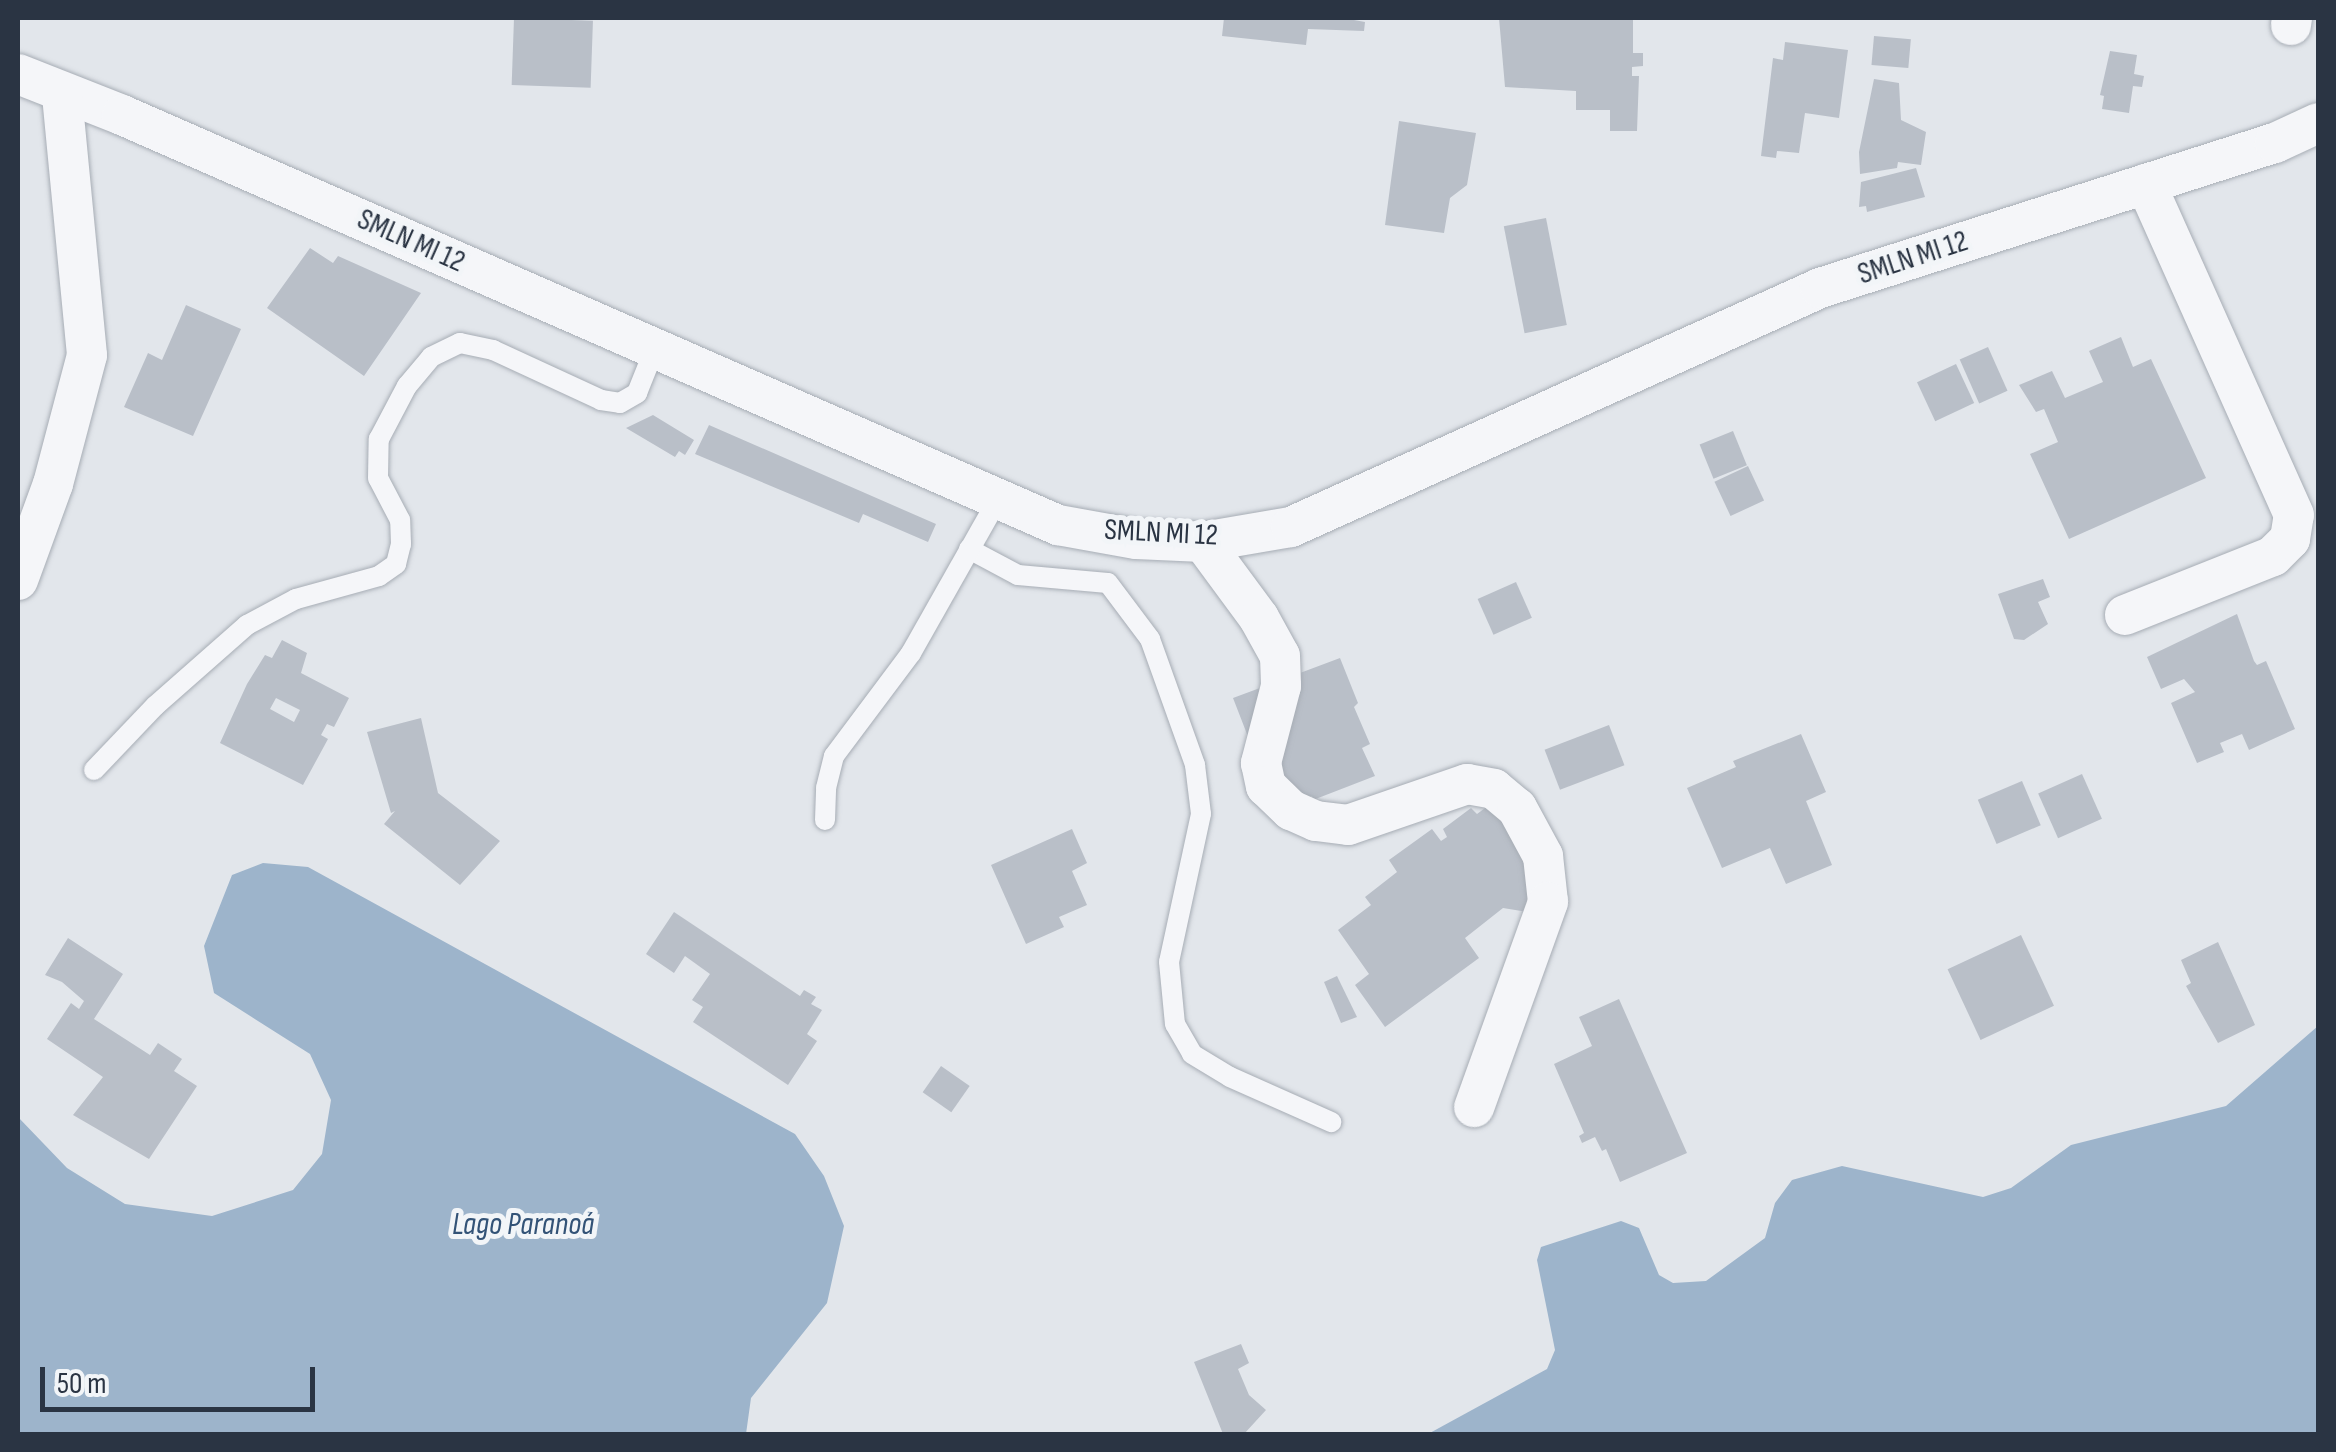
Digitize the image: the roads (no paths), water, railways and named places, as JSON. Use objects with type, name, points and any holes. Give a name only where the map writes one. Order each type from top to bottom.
[{"type":"street","name":"SMLN MI 12","points":[[18,74],[122,115],[1058,524],[1136,538],[1203,542],[1291,527],[1820,288],[2275,143],[2318,122]]},
{"type":"street","points":[[18,580],[52,484],[87,355],[62,94]]},
{"type":"street","points":[[2125,615],[2273,556],[2290,540],[2294,515],[2146,184]]},
{"type":"street","points":[[1203,542],[1259,618],[1280,656],[1281,686],[1261,763],[1266,786],[1290,810],[1316,821],[1348,825],[1467,784],[1494,789],[1517,808],[1543,856],[1548,902],[1474,1107]]},
{"type":"lane","points":[[94,770],[155,706],[246,625],[296,599],[379,576],[396,564],[401,544],[400,520],[378,478],[379,440],[407,386],[430,357],[460,343],[493,350],[601,400],[620,403],[636,393],[655,348]]},
{"type":"lane","points":[[826,820],[826,788],[834,756],[911,653],[998,498]]},
{"type":"lane","points":[[969,549],[1018,576],[1108,583],[1150,639],[1195,765],[1201,814],[1168,962],[1175,1024],[1192,1054],[1230,1077],[1330,1122]]},
{"type":"water","name":"Lago Paranoá","points":[[263,863],[308,867],[795,1134],[824,1176],[844,1226],[827,1303],[751,1398],[746,1434],[18,1434],[18,1117],[67,1168],[125,1204],[212,1216],[293,1190],[322,1154],[331,1100],[310,1054],[214,993],[204,946],[232,875]]},
{"type":"water","points":[[2318,1026],[2318,1434],[1428,1434],[1547,1369],[1555,1350],[1537,1260],[1541,1247],[1621,1221],[1639,1228],[1659,1275],[1673,1283],[1706,1281],[1765,1238],[1775,1203],[1792,1180],[1842,1166],[1983,1197],[2011,1188],[2071,1145],[2226,1106]]}]
